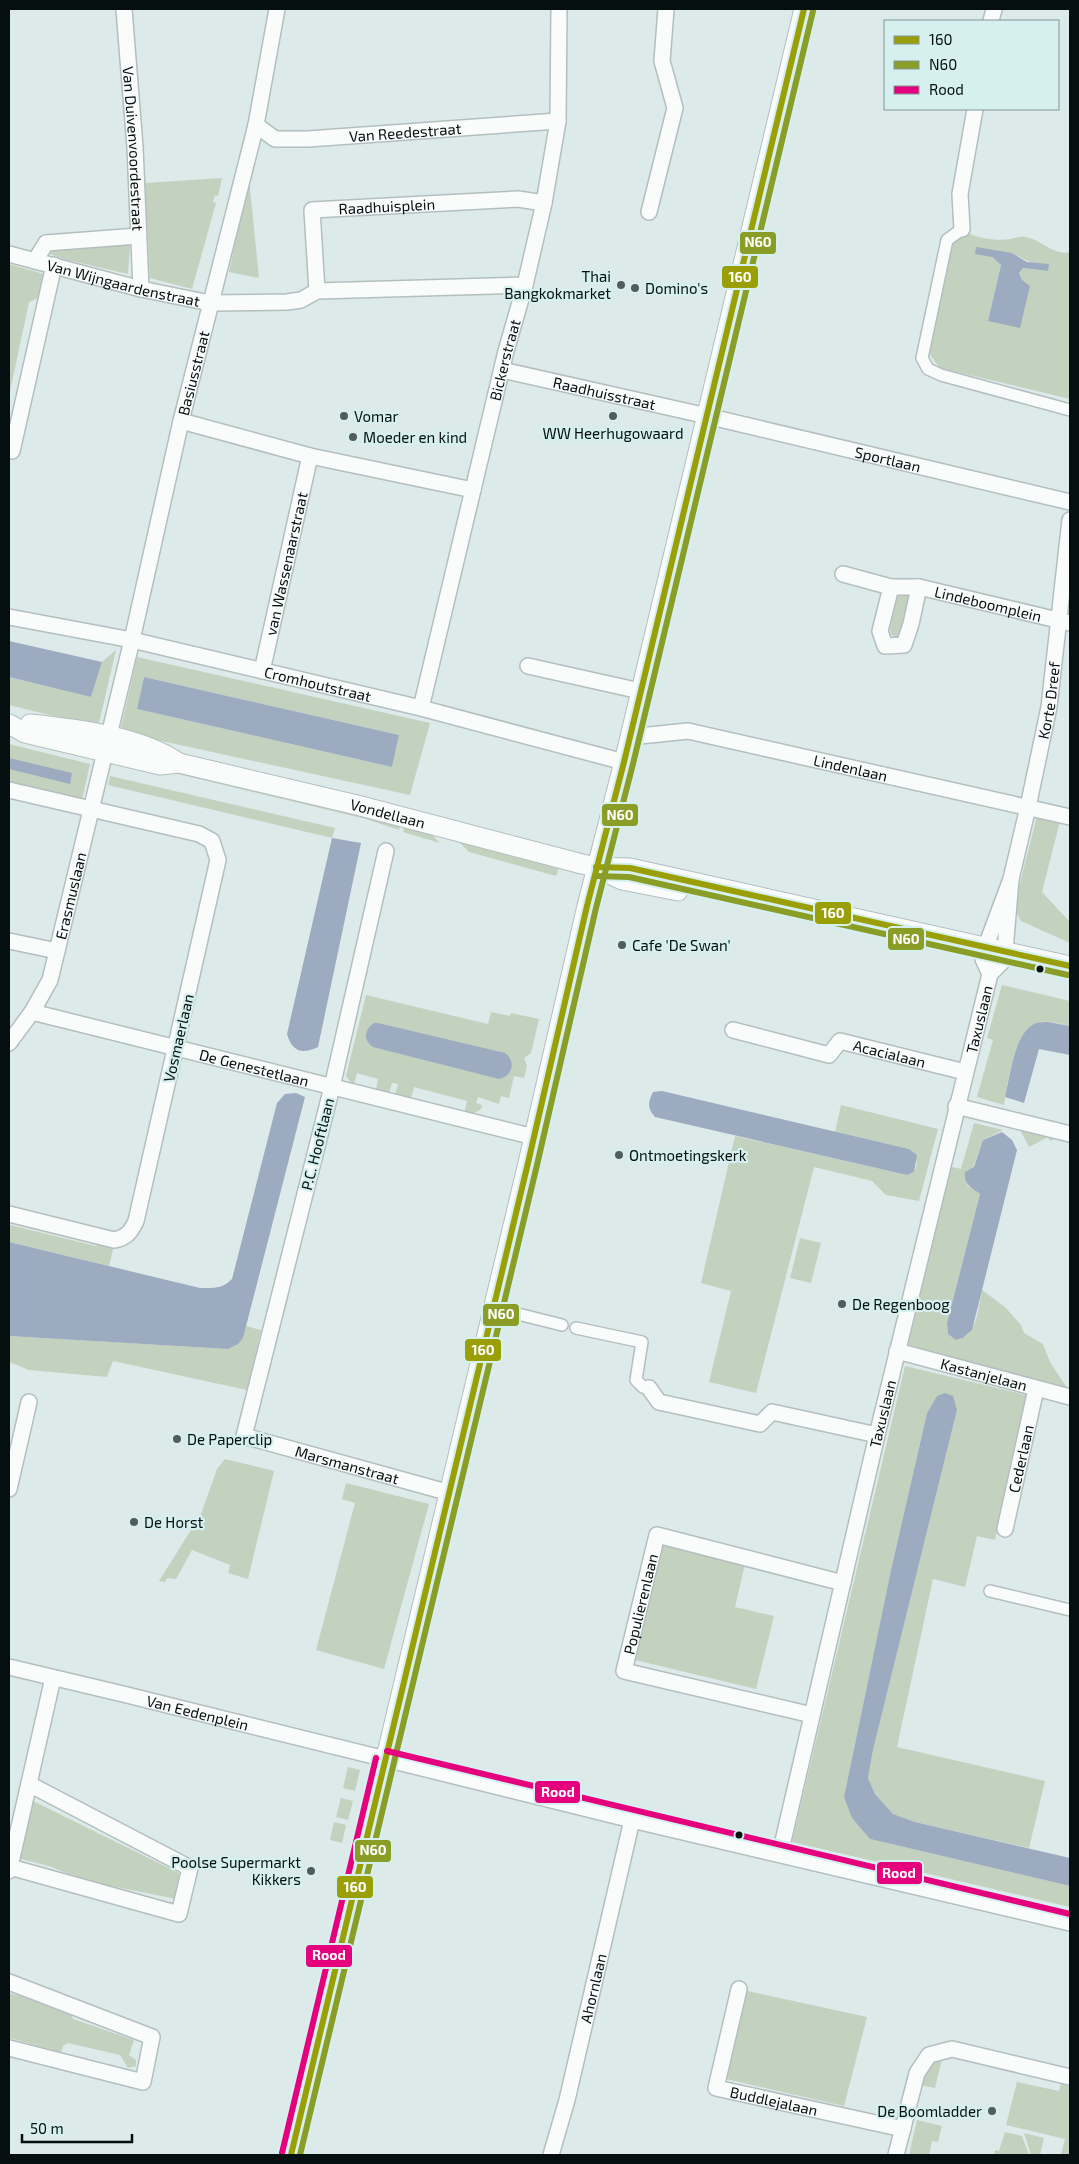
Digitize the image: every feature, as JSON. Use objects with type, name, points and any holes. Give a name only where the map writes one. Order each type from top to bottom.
[{"type":"street","name":"Van Duivenvoordestraat","points":[[124,9],[136,147],[141,289]]},
{"type":"street","name":"Basiusstraat","points":[[106,745],[132,640],[181,421],[256,125],[277,9]]},
{"type":"street","name":"Bickerstraat","points":[[421,708],[544,203],[558,121],[559,9]]},
{"type":"street","points":[[649,212],[675,108],[662,61],[666,9]]},
{"type":"street","points":[[291,2155],[450,1492],[596,867],[624,762],[804,9]]},
{"type":"street","points":[[975,110],[960,194],[962,229],[947,240],[922,358],[928,369],[941,375],[1070,410]]},
{"type":"street","name":"Van Reedestraat","points":[[256,125],[274,139],[308,139],[558,121]]},
{"type":"street","name":"Raadhuisplein","points":[[317,291],[312,210],[518,199],[544,203]]},
{"type":"street","name":"Van Wijngaardenstraat","points":[[36,262],[46,243],[138,236]]},
{"type":"street","name":"Van Wijngaardenstraat","points":[[9,254],[141,289],[210,303]]},
{"type":"street","points":[[9,450],[12,451],[54,266]]},
{"type":"street","points":[[210,303],[287,302],[301,300],[317,291],[525,285]]},
{"type":"street","name":"Raadhuisstraat","points":[[502,370],[707,416]]},
{"type":"street","name":"Sportlaan","points":[[707,416],[1070,502]]},
{"type":"street","points":[[181,421],[310,456],[473,490]]},
{"type":"street","name":"van Wassenaarstraat","points":[[262,671],[310,456]]},
{"type":"street","name":"Korte Dreef","points":[[994,953],[1028,807],[1049,707],[1064,622],[1070,520]]},
{"type":"street","name":"Lindeboomplein","points":[[843,574],[891,587],[919,587],[1064,622]]},
{"type":"street","name":"Lindeboomplein","points":[[891,587],[880,631],[885,646],[904,644],[911,624],[919,587]]},
{"type":"street","name":"Cromhoutstraat","points":[[9,617],[132,640],[421,708],[624,762]]},
{"type":"street","points":[[528,666],[640,691]]},
{"type":"street","name":"Vondellaan","points":[[10,725],[28,724],[75,729],[106,745],[136,743],[164,753],[179,764],[357,804],[596,867],[622,880],[994,953]]},
{"type":"street","name":"Lindenlaan","points":[[630,737],[688,731],[1070,816]]},
{"type":"street","name":"Erasmuslaan","points":[[9,1043],[32,1012],[46,988],[106,745]]},
{"type":"street","points":[[9,790],[90,808]]},
{"type":"street","name":"Vosmaerlaan","points":[[9,1214],[114,1240],[128,1235],[136,1221],[218,860],[212,841],[199,834],[90,808]]},
{"type":"street","name":"P.C. Hooftlaan","points":[[244,1436],[332,1087],[386,851]]},
{"type":"street","points":[[9,941],[56,951]]},
{"type":"street","points":[[994,953],[1070,966]]},
{"type":"street","points":[[994,953],[1070,975]]},
{"type":"street","name":"Taxuslaan","points":[[780,1854],[877,1435],[994,953]]},
{"type":"street","name":"De Genestetlaan","points":[[32,1012],[534,1137]]},
{"type":"street","name":"Acacialaan","points":[[733,1030],[829,1055],[840,1041],[965,1072]]},
{"type":"street","points":[[956,1106],[1070,1134]]},
{"type":"street","points":[[510,1312],[562,1325]]},
{"type":"street","points":[[576,1328],[642,1342],[636,1380],[643,1387],[649,1388],[658,1402],[760,1424],[772,1412],[877,1435]]},
{"type":"street","name":"Kastanjelaan","points":[[898,1351],[1070,1396]]},
{"type":"street","name":"Cederlaan","points":[[1005,1529],[1036,1388]]},
{"type":"street","points":[[9,1489],[29,1402]]},
{"type":"street","name":"Marsmanstraat","points":[[244,1436],[450,1492]]},
{"type":"street","name":"Populierenlaan","points":[[812,1715],[624,1672],[626,1662],[657,1535],[843,1583]]},
{"type":"street","points":[[990,1591],[1070,1610]]},
{"type":"street","name":"Van Eedenplein","points":[[9,1667],[632,1820],[1070,1923]]},
{"type":"street","points":[[29,1784],[190,1868],[179,1914],[9,1869],[53,1678]]},
{"type":"street","name":"Ahornlaan","points":[[551,2155],[566,2100],[632,1820]]},
{"type":"street","points":[[9,1982],[152,2037],[143,2082],[9,2048]]},
{"type":"street","name":"Buddlejalaan","points":[[739,1988],[716,2088],[903,2128]]},
{"type":"street","points":[[896,2155],[917,2073],[929,2055],[952,2049],[1070,2077]]},
{"type":"green space","points":[[222,178],[218,196],[215,195],[213,202],[216,203],[192,289],[150,278],[145,183]]},
{"type":"green space","points":[[249,179],[259,278],[229,272]]},
{"type":"green space","points":[[968,233],[995,240],[1024,237],[1058,252],[1070,252],[1070,399],[940,368],[931,356],[928,346],[948,243]],"holes":[[[1012,253],[1048,271],[1023,268],[1019,273],[1022,280],[988,321],[1001,265],[992,257]]]},
{"type":"green space","points":[[130,244],[128,274],[63,259],[50,254],[53,249]]},
{"type":"green space","points":[[9,264],[47,275],[41,297],[29,302],[9,396]]},
{"type":"green space","points":[[905,591],[912,595],[900,636],[895,637],[891,634],[890,630],[897,597]]},
{"type":"green space","points":[[116,650],[98,727],[9,705],[9,677],[91,697],[102,662]]},
{"type":"green space","points":[[137,657],[430,723],[410,795],[120,732]],"holes":[[[144,677],[399,735],[392,767],[137,709]]]},
{"type":"green space","points":[[9,744],[90,764],[82,800],[9,783]]},
{"type":"green space","points":[[137,763],[400,825],[399,830],[366,819]]},
{"type":"green space","points":[[110,776],[335,828],[332,838],[108,785]]},
{"type":"green space","points":[[1037,816],[1060,821],[1042,892],[1070,922],[1070,943],[1021,921],[1015,910]]},
{"type":"green space","points":[[405,825],[429,832],[440,843],[403,832]]},
{"type":"green space","points":[[461,841],[559,868],[556,876],[469,852],[460,843]]},
{"type":"green space","points":[[1002,985],[1070,1001],[1070,1026],[1053,1022],[1036,1024],[1022,1038],[1013,1060],[1004,1105],[977,1097],[993,1040],[987,1038]]},
{"type":"green space","points":[[366,995],[488,1024],[491,1012],[510,1016],[511,1013],[539,1019],[531,1053],[524,1058],[527,1066],[524,1078],[514,1076],[509,1098],[501,1096],[499,1104],[478,1097],[476,1103],[482,1105],[481,1109],[470,1116],[464,1114],[467,1101],[414,1087],[411,1099],[395,1095],[398,1084],[392,1083],[389,1093],[376,1090],[378,1079],[357,1073],[354,1084],[350,1086],[351,1083],[346,1076]]},
{"type":"green space","points":[[841,1105],[938,1129],[919,1201],[886,1195],[872,1181],[814,1167],[756,1393],[709,1382],[731,1291],[701,1283],[735,1136],[907,1175],[914,1172],[917,1163],[909,1149],[835,1132]]},
{"type":"green space","points":[[974,1123],[1003,1130],[983,1140],[967,1185],[980,1194],[947,1323],[948,1334],[957,1340],[969,1333],[976,1320],[982,1290],[1005,1307],[1021,1325],[1024,1333],[1043,1344],[1050,1362],[1067,1388],[908,1345],[949,1166],[961,1169]]},
{"type":"green space","points":[[1019,1128],[1058,1137],[1050,1141],[1048,1137],[1029,1147]]},
{"type":"green space","points":[[9,1222],[10,1225],[96,1246],[102,1242],[114,1245],[109,1266],[9,1242]]},
{"type":"green space","points":[[800,1238],[821,1243],[811,1283],[790,1278]]},
{"type":"green space","points":[[246,1326],[261,1330],[247,1390],[113,1361],[107,1377],[29,1370],[9,1362],[9,1336],[228,1349],[243,1338]]},
{"type":"green space","points":[[905,1366],[1030,1396],[995,1540],[977,1536],[965,1587],[933,1579],[897,1747],[1045,1781],[1029,1848],[915,1822],[893,1814],[875,1794],[868,1778],[873,1750],[957,1410],[945,1393],[937,1397],[927,1413],[891,1570],[844,1797],[870,1839],[1070,1886],[1070,1907],[792,1842]]},
{"type":"green space","points":[[225,1459],[274,1471],[248,1579],[228,1573],[230,1565],[192,1550],[176,1579],[167,1578],[165,1582],[159,1581],[201,1514],[217,1469]]},
{"type":"green space","points":[[346,1483],[429,1504],[384,1669],[316,1650],[355,1503],[342,1499]]},
{"type":"green space","points":[[660,1545],[745,1564],[735,1607],[774,1616],[756,1689],[631,1659]]},
{"type":"green space","points":[[348,1767],[360,1770],[355,1791],[343,1788]]},
{"type":"green space","points":[[341,1798],[353,1801],[348,1820],[336,1817]]},
{"type":"green space","points":[[31,1800],[179,1873],[176,1899],[72,1878],[71,1875],[49,1866],[17,1858]]},
{"type":"green space","points":[[334,1822],[346,1825],[342,1843],[330,1840]]},
{"type":"green space","points":[[743,1990],[867,2017],[844,2106],[722,2078]]},
{"type":"green space","points":[[9,1993],[69,2009],[73,2019],[134,2040],[129,2055],[136,2060],[136,2066],[128,2068],[120,2055],[68,2043],[63,2046],[61,2052],[9,2038]]},
{"type":"green space","points":[[943,2055],[935,2088],[920,2085],[925,2067]]},
{"type":"green space","points":[[1017,2082],[1059,2091],[1061,2084],[1070,2086],[1070,2155],[1061,2155],[1065,2139],[1006,2125]]},
{"type":"green space","points":[[917,2120],[942,2126],[938,2142],[932,2141],[929,2155],[909,2155]]},
{"type":"green space","points":[[1005,2132],[1022,2136],[1029,2155],[994,2155],[995,2150],[999,2151]]},
{"type":"green space","points":[[1024,2133],[1044,2138],[1040,2155],[1031,2155]]},
{"type":"water","points":[[976,247],[1012,253],[1027,262],[1049,264],[1048,271],[1023,268],[1019,273],[1022,280],[1030,286],[1020,328],[988,321],[1001,265],[992,257],[975,254]]},
{"type":"water","points":[[9,641],[102,662],[91,697],[9,677]]},
{"type":"water","points":[[144,677],[399,735],[392,767],[137,709]]},
{"type":"water","points":[[9,758],[72,773],[70,784],[9,769]]},
{"type":"water","points":[[332,838],[361,843],[318,1047],[302,1051],[295,1048],[287,1034]]},
{"type":"water","points":[[1048,1022],[1070,1026],[1070,1055],[1039,1049],[1024,1103],[1005,1097],[1014,1056],[1023,1036],[1036,1023]]},
{"type":"water","points":[[374,1023],[505,1053],[511,1060],[510,1072],[499,1079],[373,1047],[366,1038],[366,1035],[368,1029]]},
{"type":"water","points":[[662,1091],[909,1149],[917,1155],[914,1172],[907,1175],[655,1117],[649,1105],[650,1099],[653,1092]]},
{"type":"water","points":[[296,1093],[305,1097],[243,1338],[238,1344],[228,1349],[9,1336],[9,1242],[200,1288],[225,1285],[232,1279],[277,1103],[285,1094]]},
{"type":"water","points":[[1002,1132],[1012,1140],[1017,1150],[972,1330],[963,1338],[956,1340],[948,1334],[947,1323],[980,1194],[967,1183],[965,1172],[974,1167],[983,1140]]},
{"type":"water","points":[[945,1393],[953,1396],[957,1410],[873,1750],[868,1778],[875,1794],[893,1814],[915,1822],[1070,1858],[1070,1886],[870,1839],[852,1818],[844,1797],[891,1570],[927,1413],[937,1396]]},
{"type":"transit line","name":"160","points":[[291,2155],[528,1163],[587,906],[624,762],[804,9]]},
{"type":"transit line","name":"N60","points":[[300,2155],[537,1165],[596,908],[633,764],[813,11]]},
{"type":"transit line","name":"160","points":[[596,867],[630,868],[1070,966]]},
{"type":"transit line","name":"N60","points":[[596,876],[629,877],[1068,975]]},
{"type":"transit line","name":"Rood","points":[[387,1751],[1070,1914]]},
{"type":"transit line","name":"Rood","points":[[282,2153],[376,1758]]},
{"type":"place","name":"Thai Bangkokmarket","points":[[621,285]]},
{"type":"place","name":"Domino's","points":[[635,288]]},
{"type":"place","name":"Vomar","points":[[344,416]]},
{"type":"place","name":"WW Heerhugowaard","points":[[613,416]]},
{"type":"place","name":"Moeder en kind","points":[[353,437]]},
{"type":"place","name":"Cafe 'De Swan'","points":[[622,945]]},
{"type":"place","name":"Ontmoetingskerk","points":[[619,1155]]},
{"type":"place","name":"De Regenboog","points":[[842,1304]]},
{"type":"place","name":"De Paperclip","points":[[177,1439]]},
{"type":"place","name":"De Horst","points":[[134,1522]]},
{"type":"place","name":"Poolse Supermarkt Kikkers","points":[[311,1871]]},
{"type":"place","name":"De Boomladder","points":[[992,2111]]}]
